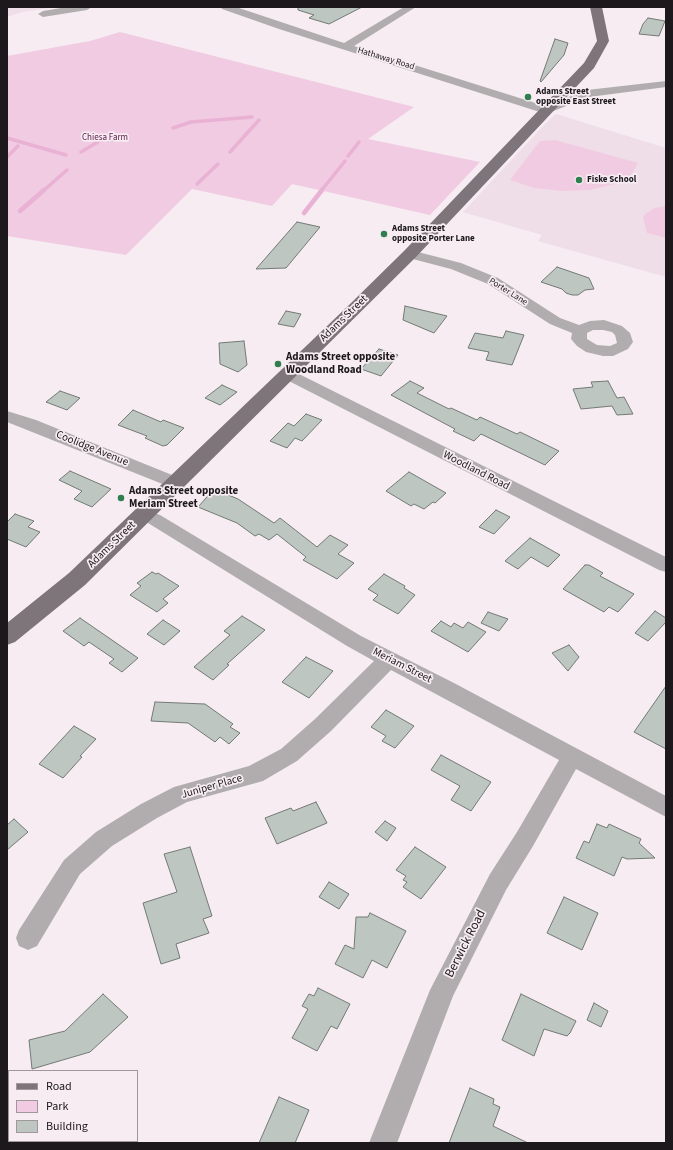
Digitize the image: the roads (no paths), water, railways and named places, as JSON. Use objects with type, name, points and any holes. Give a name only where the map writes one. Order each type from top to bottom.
[{"type":"main road","name":"Adams Street","points":[[7,636],[77,579],[144,515],[410,254],[573,83],[589,65],[603,41],[596,7]]},
{"type":"street","points":[[43,14],[87,7]]},
{"type":"street","name":"Hathaway Road","points":[[226,7],[345,47],[546,110]]},
{"type":"street","points":[[345,47],[411,7]]},
{"type":"street","points":[[573,83],[591,94]]},
{"type":"street","points":[[546,110],[569,100],[591,94],[666,84]]},
{"type":"street","name":"Porter Lane","points":[[410,254],[456,266],[493,281],[555,321],[580,331]]},
{"type":"street","name":"Woodland Road","points":[[287,374],[666,565]]},
{"type":"street","name":"Coolidge Avenue","points":[[7,416],[176,483]]},
{"type":"street","name":"Meriam Street","points":[[144,515],[154,519],[354,641],[447,689],[666,807]]},
{"type":"street","name":"Juniper Place","points":[[28,938],[72,867],[104,838],[148,811],[182,794],[255,774],[289,755],[323,725],[389,660]]},
{"type":"street","name":"Berwick Road","points":[[383,1143],[443,990],[498,882],[525,839],[572,757]]},
{"type":"waterway","points":[[173,128],[191,122],[252,117]]},
{"type":"waterway","points":[[230,152],[259,120]]},
{"type":"waterway","points":[[7,138],[66,155]]},
{"type":"waterway","points":[[81,152],[101,140],[115,140]]},
{"type":"waterway","points":[[348,156],[359,142]]},
{"type":"waterway","points":[[7,157],[18,146]]},
{"type":"waterway","points":[[321,191],[345,161]]},
{"type":"waterway","points":[[197,184],[218,164]]},
{"type":"waterway","points":[[43,191],[67,170]]},
{"type":"waterway","points":[[20,211],[44,190]]},
{"type":"waterway","points":[[304,213],[322,190]]},
{"type":"place","name":"Adams Street opposite East Street","points":[[528,97]]},
{"type":"place","name":"Fiske School","points":[[579,180]]},
{"type":"place","name":"Adams Street opposite Porter Lane","points":[[384,234]]},
{"type":"place","name":"Adams Street opposite Woodland Road","points":[[278,364]]},
{"type":"place","name":"Adams Street opposite Meriam Street","points":[[121,498]]},
{"type":"park label","name":"Chiesa Farm","points":[[105,138]]}]
